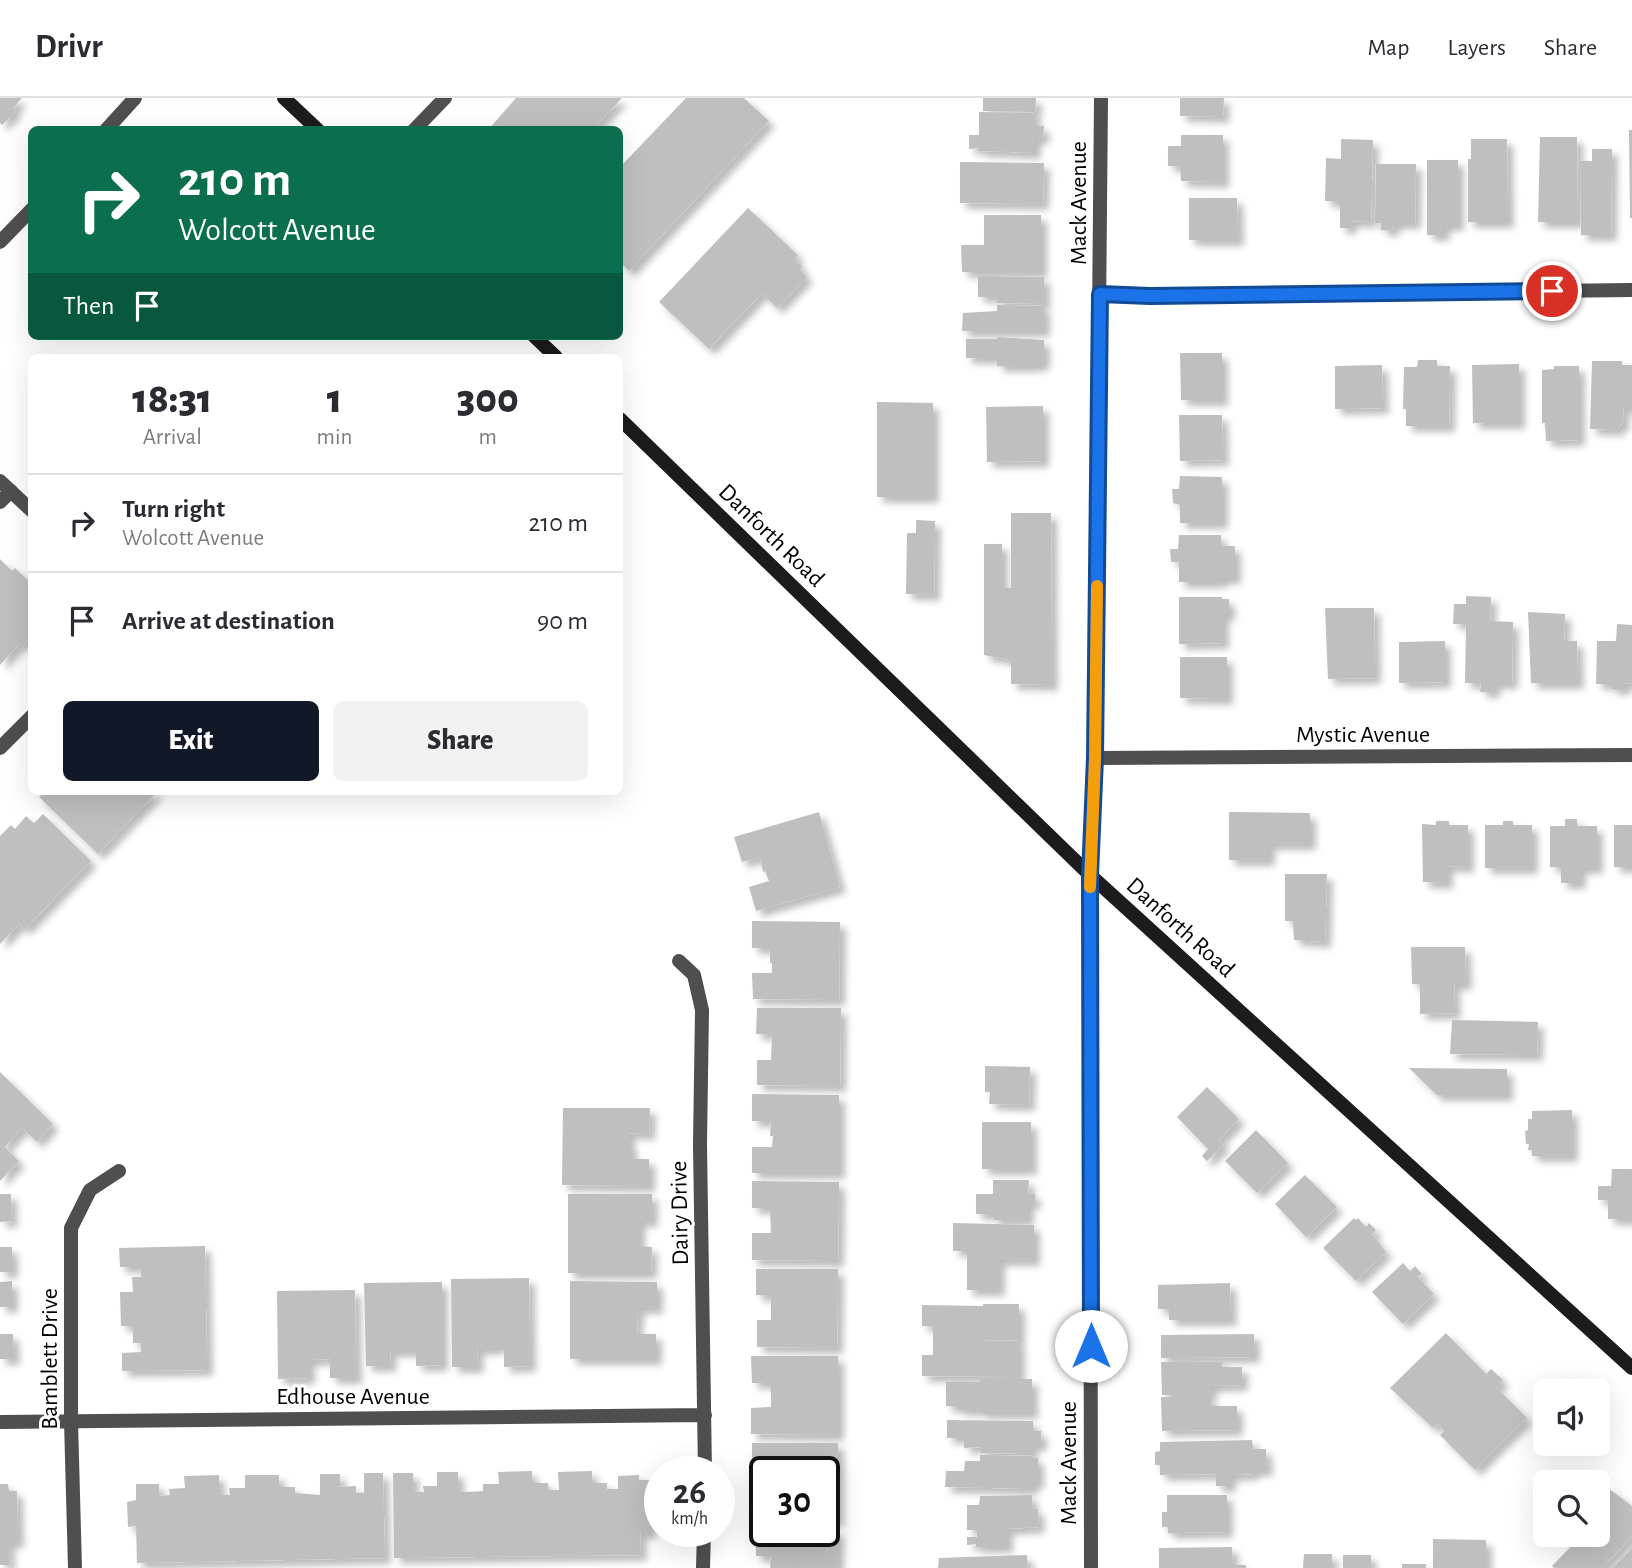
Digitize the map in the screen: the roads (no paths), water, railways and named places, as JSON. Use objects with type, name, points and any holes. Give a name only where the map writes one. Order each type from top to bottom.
[{"type":"main road","points":[[284,98],[314,126]]},
{"type":"main road","points":[[538,340],[553,354]]},
{"type":"main road","name":"Danforth Road","points":[[623,422],[1090,875],[1632,1368]]},
{"type":"street","points":[[110,126],[135,98]]},
{"type":"street","points":[[418,126],[445,98]]},
{"type":"street","name":"Mack Avenue","points":[[1091,1568],[1090,875],[1095,758],[1101,98]]},
{"type":"street","points":[[0,242],[28,213]]},
{"type":"street","points":[[1100,294],[1164,296],[1632,290]]},
{"type":"street","points":[[0,502],[5,486],[28,507]]},
{"type":"street","points":[[0,748],[28,720]]},
{"type":"street","name":"Mystic Avenue","points":[[1095,758],[1632,755]]},
{"type":"street","name":"Dairy Drive","points":[[678,961],[694,975],[702,1010],[700,1145],[705,1456]]},
{"type":"street","name":"Bamblett Drive","points":[[75,1568],[71,1228],[90,1190],[120,1171]]},
{"type":"street","name":"Edhouse Avenue","points":[[0,1422],[705,1415]]},
{"type":"street","points":[[703,1568],[704,1547]]}]
